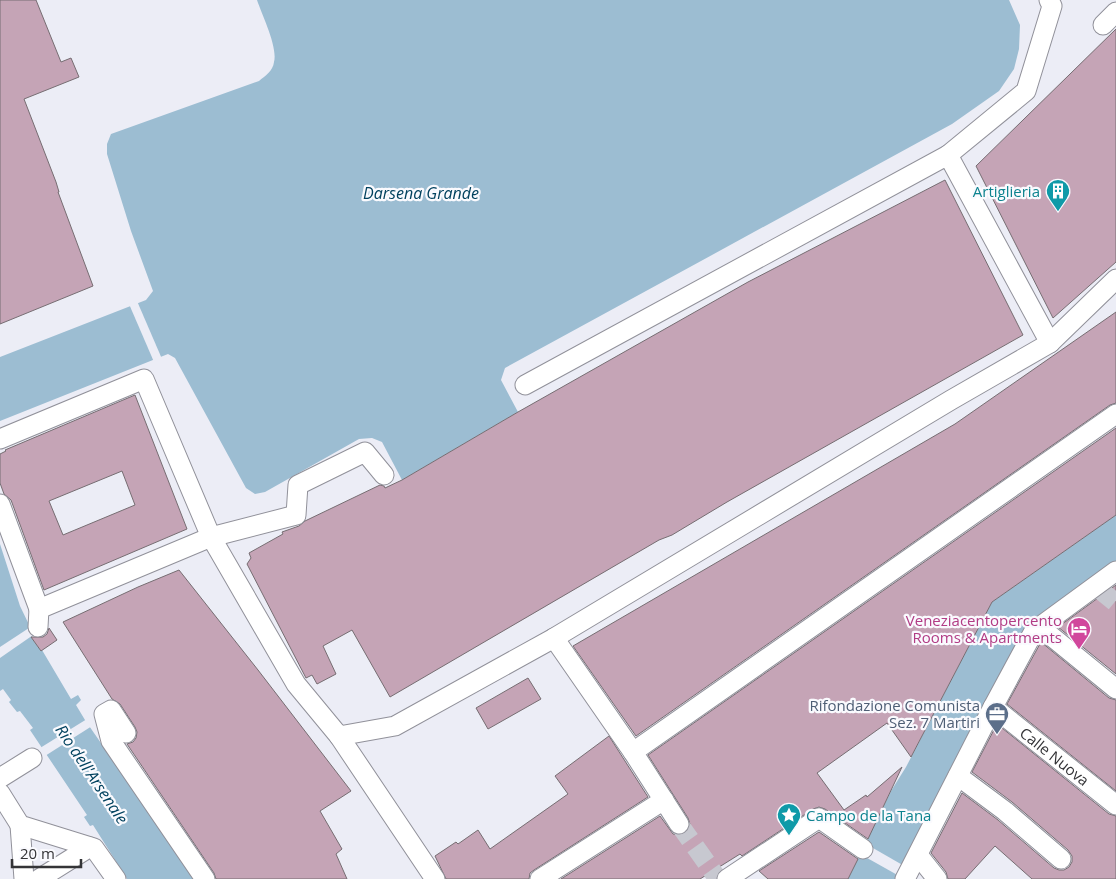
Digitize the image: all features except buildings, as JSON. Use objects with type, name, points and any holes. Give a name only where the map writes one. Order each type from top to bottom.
[{"type":"street","points":[[525,385],[948,155],[1026,91],[1052,6],[1049,0]]},
{"type":"street","points":[[948,155],[1050,343]]},
{"type":"street","points":[[339,736],[395,726],[554,638],[951,400],[1050,343],[1116,279]]},
{"type":"street","points":[[0,439],[144,379],[211,537],[296,684],[339,736],[435,879]]},
{"type":"street","points":[[633,752],[1116,414]]},
{"type":"street","points":[[0,504],[38,618],[211,537],[296,515],[298,485],[365,452],[384,476]]},
{"type":"street","points":[[905,879],[961,778],[993,707],[1034,631],[1097,588],[1116,571]]},
{"type":"street","points":[[1040,627],[1116,689]]},
{"type":"street","points":[[554,638],[633,752],[679,824]]},
{"type":"street","name":"Calle Nuova","points":[[993,707],[1116,805]]},
{"type":"street","points":[[120,733],[112,742],[205,879]]},
{"type":"street","points":[[0,778],[32,758]]},
{"type":"street","points":[[961,778],[1005,811],[1061,859]]},
{"type":"street","points":[[0,793],[20,825],[24,879]]},
{"type":"street","points":[[540,879],[664,800]]},
{"type":"street","points":[[727,879],[819,818],[863,849]]},
{"type":"street","points":[[20,825],[92,847],[116,879]]},
{"type":"street","points":[[39,879],[92,847]]},
{"type":"street","points":[[918,855],[937,879]]},
{"type":"water","name":"Darsena Grande","points":[[257,0],[1009,0],[1020,25],[1019,49],[1014,69],[999,91],[952,124],[505,368],[501,380],[518,412],[402,480],[382,442],[372,438],[359,439],[265,492],[255,494],[246,488],[175,358],[168,354],[0,421],[0,357],[146,300],[153,291],[131,231],[107,154],[107,144],[111,134],[259,81],[268,73],[273,65],[274,48]]},
{"type":"water","points":[[1116,515],[1116,563],[1031,623],[897,879],[848,879],[891,791],[906,767],[992,602]]},
{"type":"water","name":"Rio dell'Arsenale","points":[[0,544],[20,606],[34,635],[31,637],[42,650],[71,699],[78,695],[81,700],[76,705],[85,720],[195,879],[127,879],[93,825],[90,826],[84,817],[87,815],[30,730],[33,728],[20,711],[17,712],[9,702],[11,700],[3,689],[0,691]]},
{"type":"pier","points":[[137,301],[162,359],[154,362],[129,304]]},
{"type":"pier","points":[[32,626],[36,633],[0,658],[0,647]]},
{"type":"pier","points":[[87,719],[92,726],[45,756],[40,748]]},
{"type":"pier","points":[[866,844],[906,867],[901,877],[860,854]]},
{"type":"tunnel","points":[[1100,590],[1116,603]]},
{"type":"tunnel","points":[[679,824],[718,879]]},
{"type":"place","name":"Artiglieria","points":[[1058,212]]},
{"type":"place","name":"Veneziacentopercento Rooms & Apartments","points":[[1079,650]]},
{"type":"place","name":"Rifondazione Comunista Sez. 7 Martiri","points":[[997,735]]},
{"type":"place","name":"Campo de la Tana","points":[[789,836]]}]
